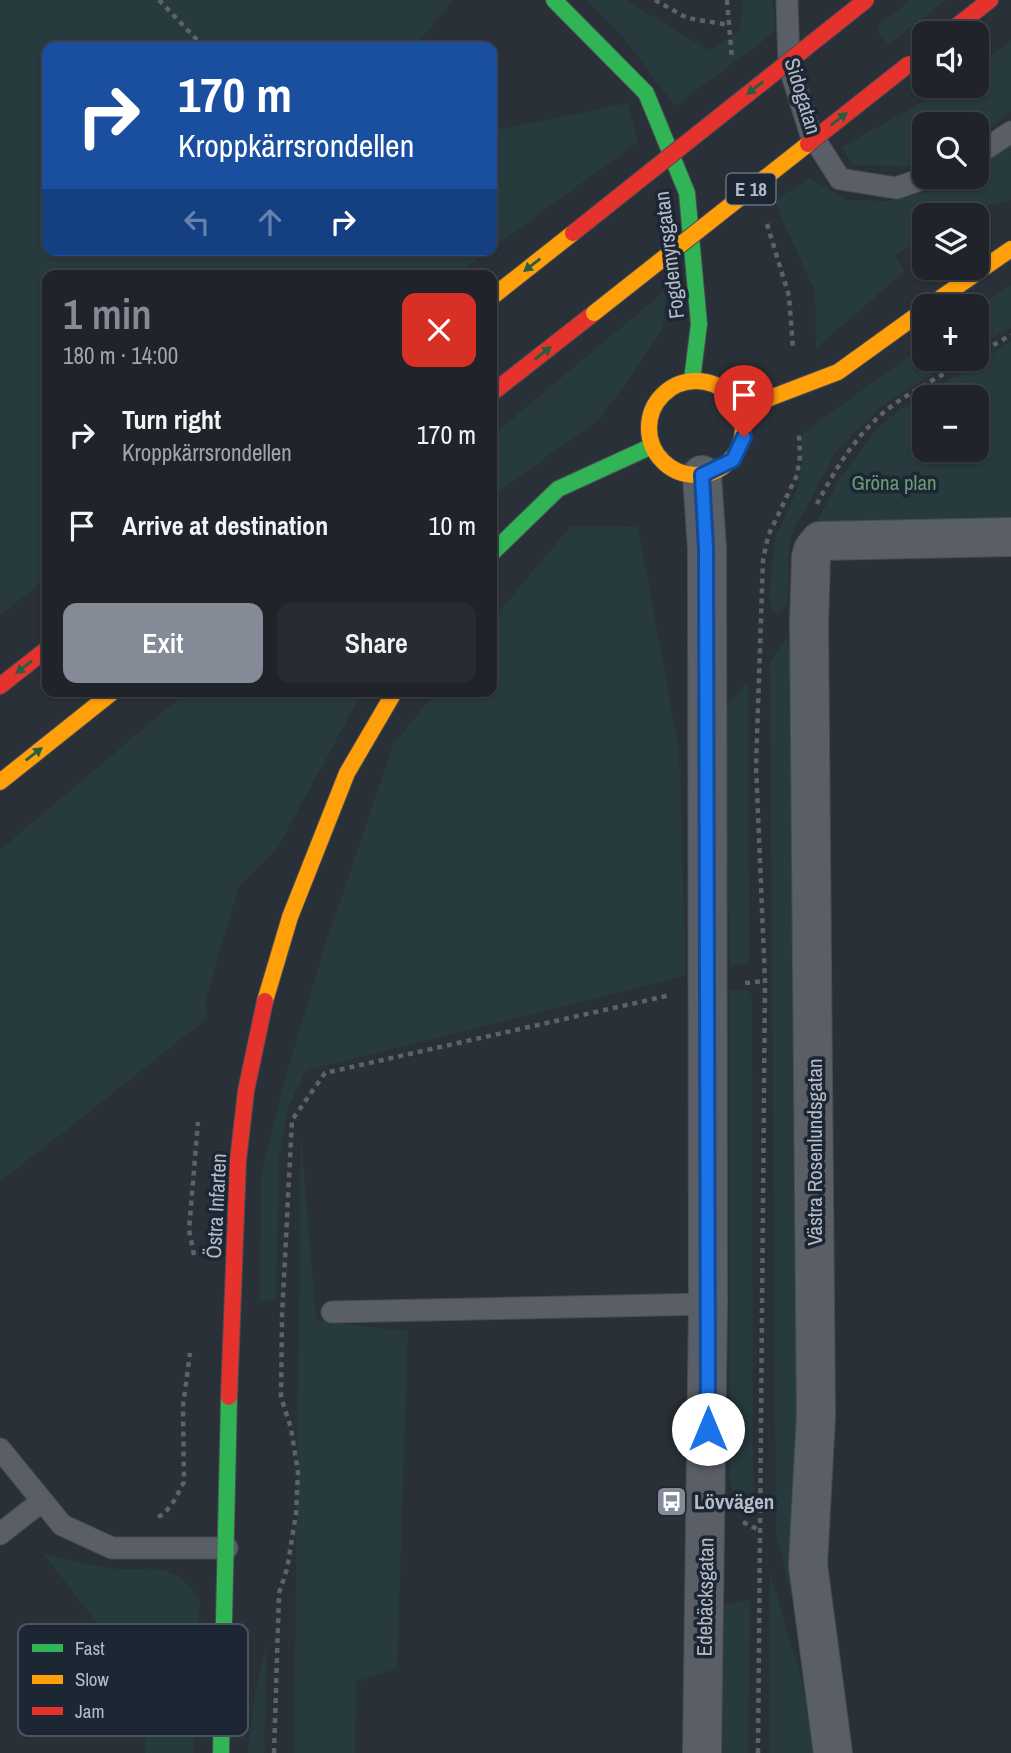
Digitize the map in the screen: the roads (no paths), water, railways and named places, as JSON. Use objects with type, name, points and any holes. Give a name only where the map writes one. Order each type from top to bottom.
[{"type":"main road","name":"Fogdemyrsgatan","points":[[555,0],[646,93],[687,193],[699,324],[692,380]]},
{"type":"main road","points":[[497,293],[866,0]]},
{"type":"main road","points":[[963,21],[990,0]]},
{"type":"main road","name":"E 18","points":[[497,389],[912,62]]},
{"type":"main road","points":[[946,294],[1011,249]]},
{"type":"main road","points":[[741,409],[838,372],[912,319]]},
{"type":"main road","points":[[692,380],[726,390],[741,409],[744,437],[733,460],[702,475],[667,466],[652,446],[648,426],[655,404],[668,389],[692,380]]},
{"type":"main road","points":[[497,548],[558,489],[652,446]]},
{"type":"main road","points":[[0,686],[42,653]]},
{"type":"main road","points":[[0,782],[106,697]]},
{"type":"main road","name":"Östra Infarten","points":[[224,1624],[231,1318],[238,1161],[246,1091],[260,1017],[290,917],[347,773],[391,697]]},
{"type":"street","name":"Edebäcksgatan","points":[[702,475],[706,549],[708,1304],[702,1753]]},
{"type":"street","name":"Västra Rosenlundsgatan","points":[[833,1753],[808,1565],[816,1416],[809,637],[811,557],[820,541],[1011,537]]},
{"type":"lane","name":"Sidogatan","points":[[787,0],[789,65],[810,132],[840,179],[896,188],[912,182]]},
{"type":"lane","points":[[989,146],[1011,132]]},
{"type":"lane","points":[[332,1312],[708,1304]]},
{"type":"lane","points":[[0,1449],[62,1525],[111,1548],[227,1548]]},
{"type":"lane","points":[[0,1534],[42,1501]]},
{"type":"place","name":"Lövvägen","points":[[671,1501]]},
{"type":"park label","name":"Gröna plan","points":[[894,482]]}]
